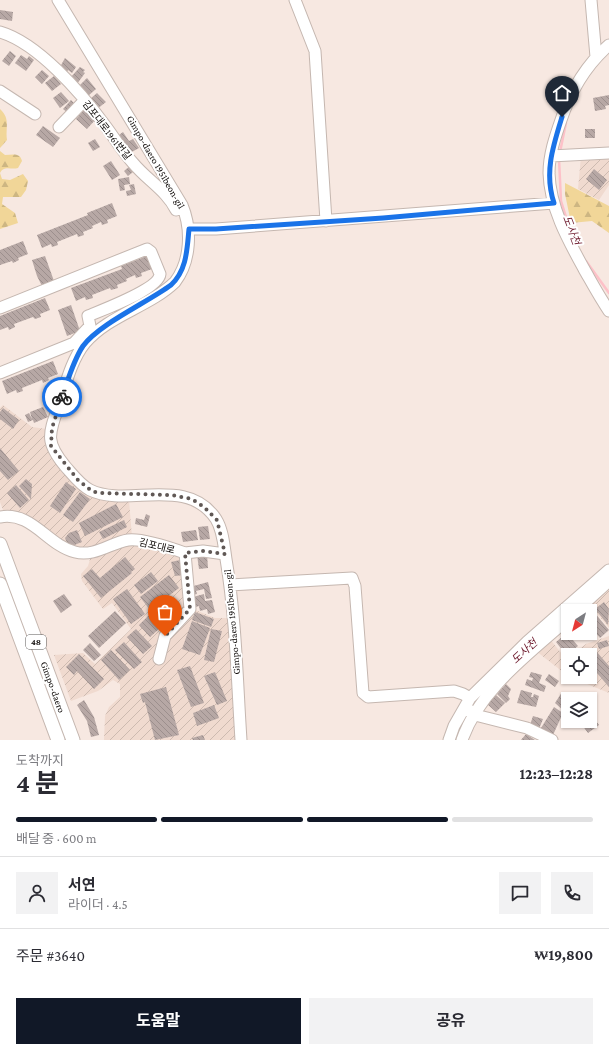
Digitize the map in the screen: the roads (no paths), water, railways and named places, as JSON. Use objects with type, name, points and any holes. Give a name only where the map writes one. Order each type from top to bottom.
[{"type":"main road","name":"Gimpo-daero","points":[[0,544],[73,740]]},
{"type":"main road","name":"Gimpo-daero","points":[[0,584],[58,740]]},
{"type":"lane","name":"Gimpo-daero 1951beon-gil","points":[[58,0],[182,205],[188,225],[186,260],[175,282],[104,327],[82,347],[54,420],[51,434],[51,446],[78,480],[92,491],[107,494],[184,496],[198,502],[217,520],[230,585],[241,740]]},
{"type":"lane","points":[[295,0],[315,52],[326,221]]},
{"type":"lane","points":[[591,0],[596,57]]},
{"type":"lane","name":"김포대로1961번길","points":[[0,32],[21,42],[46,60],[103,123],[133,163],[169,198],[188,225]]},
{"type":"lane","points":[[609,45],[582,73],[568,99],[556,156],[549,172],[550,192],[569,244],[609,311]]},
{"type":"lane","points":[[0,91],[35,114]]},
{"type":"lane","points":[[59,127],[84,101]]},
{"type":"lane","points":[[556,156],[609,152]]},
{"type":"lane","points":[[188,225],[223,228],[554,203]]},
{"type":"lane","points":[[0,308],[148,249],[151,252],[160,274],[158,280],[130,299],[88,316],[90,326],[74,343],[0,373]]},
{"type":"lane","name":"김포대로","points":[[0,517],[13,516],[26,520],[55,543],[76,552],[94,552],[119,543],[133,540],[185,553],[190,609],[165,636],[159,659]]},
{"type":"lane","points":[[185,553],[203,551],[225,554]]},
{"type":"lane","points":[[449,740],[454,726],[527,642],[609,570]]},
{"type":"lane","points":[[230,585],[352,578],[356,586],[363,694],[368,697],[454,691],[463,694],[470,708],[462,740]]},
{"type":"lane","points":[[584,604],[609,581]]},
{"type":"lane","points":[[470,708],[487,696],[506,675],[561,624]]},
{"type":"lane","points":[[470,708],[527,728],[552,740]]},
{"type":"waterway","name":"도사천","points":[[560,152],[566,123]]},
{"type":"waterway","name":"도사천","points":[[559,159],[561,201],[572,236]]},
{"type":"waterway","name":"도사천","points":[[586,261],[609,293]]},
{"type":"waterway","name":"도사천","points":[[471,707],[477,698]]},
{"type":"waterway","name":"도사천","points":[[456,740],[458,731]]}]
